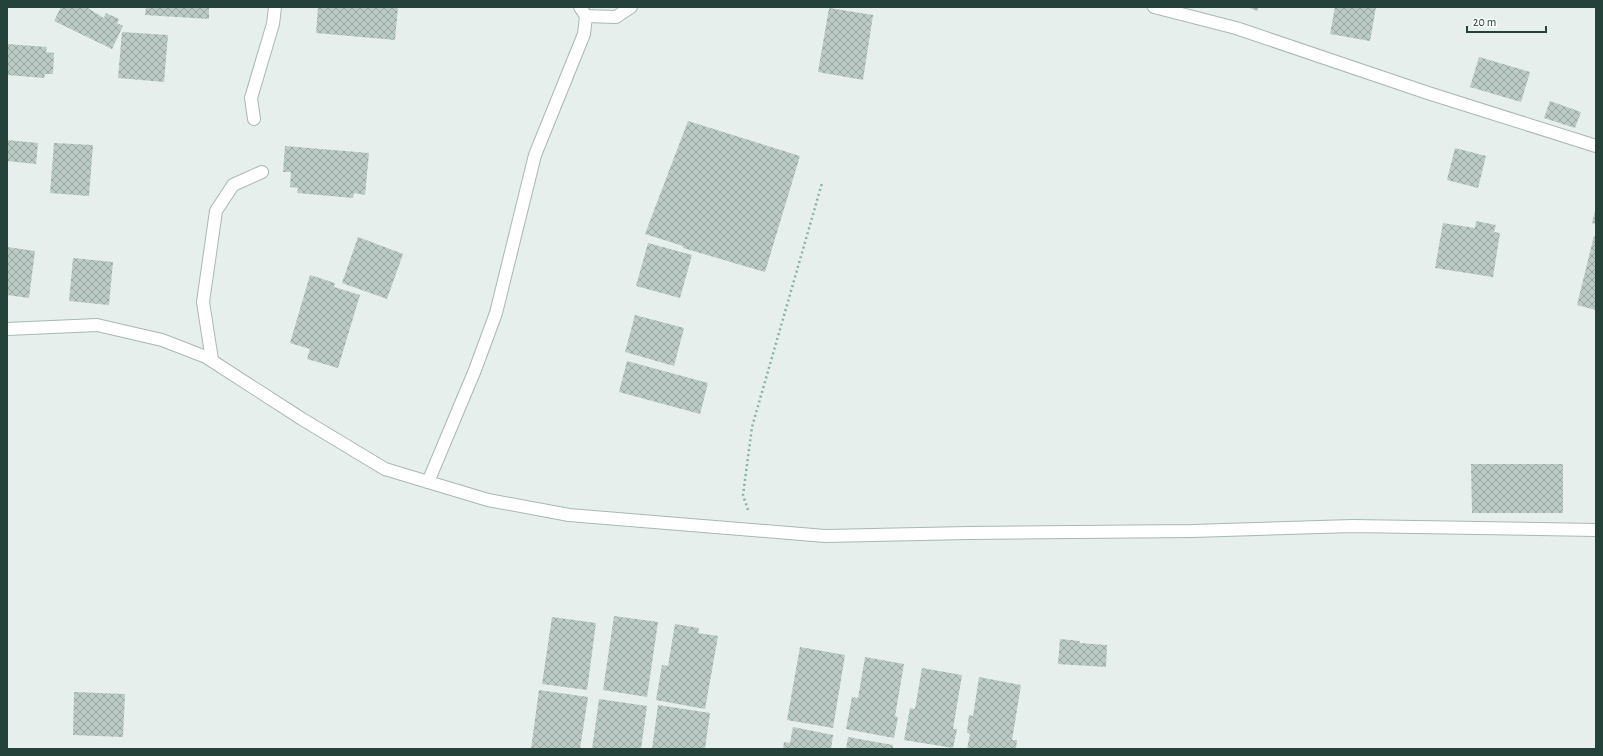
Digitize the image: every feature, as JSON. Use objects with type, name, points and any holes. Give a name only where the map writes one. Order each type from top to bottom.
[{"type":"street","points":[[254,119],[251,98],[273,24],[276,7]]},
{"type":"street","points":[[428,482],[475,370],[496,313],[535,155],[584,34],[583,12],[616,17],[631,7]]},
{"type":"street","points":[[1154,7],[1236,28],[1428,93],[1596,146]]},
{"type":"street","points":[[212,360],[203,302],[216,211],[232,185],[262,172]]},
{"type":"street","points":[[7,329],[97,325],[162,340],[212,360],[385,469],[488,500],[569,515],[825,536],[1192,531],[1353,526],[1596,530]]},
{"type":"path","points":[[756,531],[743,495],[752,427],[822,183]]},
{"type":"building","points":[[61,7],[86,7],[104,18],[106,13],[119,19],[117,23],[123,26],[112,49],[54,21]]},
{"type":"building","points":[[146,7],[209,7],[209,19],[145,15]]},
{"type":"building","points":[[318,7],[398,7],[395,40],[316,33]]},
{"type":"building","points":[[1247,7],[1259,7],[1257,11]]},
{"type":"building","points":[[1335,7],[1376,7],[1370,41],[1330,34]]},
{"type":"building","points":[[829,8],[873,15],[863,80],[818,72]]},
{"type":"building","points":[[122,32],[168,35],[164,82],[118,78]]},
{"type":"building","points":[[7,44],[47,47],[46,52],[54,53],[53,74],[45,74],[44,78],[7,75]]},
{"type":"building","points":[[1479,57],[1530,72],[1521,102],[1470,87]]},
{"type":"building","points":[[1550,101],[1581,112],[1575,128],[1544,118]]},
{"type":"building","points":[[688,121],[800,156],[765,272],[683,248],[683,246],[645,234]]},
{"type":"building","points":[[7,140],[38,143],[36,164],[7,161]]},
{"type":"building","points":[[54,143],[93,145],[89,196],[50,193]]},
{"type":"building","points":[[285,146],[369,153],[365,195],[354,193],[353,198],[297,193],[298,188],[290,187],[291,172],[283,172]]},
{"type":"building","points":[[1455,148],[1486,156],[1478,188],[1447,180]]},
{"type":"building","points":[[1596,211],[1596,224],[1592,223]]},
{"type":"building","points":[[1476,221],[1496,225],[1494,232],[1500,233],[1493,277],[1435,268],[1443,223],[1475,228]]},
{"type":"building","points":[[1594,236],[1596,237],[1596,310],[1577,305]]},
{"type":"building","points":[[358,237],[403,254],[387,299],[342,283]]},
{"type":"building","points":[[648,243],[692,255],[680,298],[636,286]]},
{"type":"building","points":[[7,247],[35,251],[29,298],[7,295]]},
{"type":"building","points":[[73,258],[113,262],[109,305],[69,301]]},
{"type":"building","points":[[310,275],[335,283],[334,287],[360,295],[338,368],[307,359],[310,349],[290,343]]},
{"type":"building","points":[[635,315],[684,328],[674,366],[625,352]]},
{"type":"building","points":[[627,361],[708,383],[700,414],[619,392]]},
{"type":"building","points":[[1471,464],[1563,464],[1563,513],[1472,513]]},
{"type":"building","points":[[614,616],[658,622],[647,697],[603,690]]},
{"type":"building","points":[[552,617],[596,623],[587,690],[542,684]]},
{"type":"building","points":[[675,624],[699,628],[698,633],[718,636],[705,709],[656,700],[662,665],[668,666]]},
{"type":"building","points":[[1060,639],[1080,641],[1080,643],[1107,645],[1106,667],[1058,664]]},
{"type":"building","points":[[800,647],[845,655],[833,728],[787,720]]},
{"type":"building","points":[[865,657],[904,664],[895,716],[898,717],[894,738],[846,729],[852,697],[858,698]]},
{"type":"building","points":[[922,668],[962,675],[953,729],[957,729],[953,748],[904,740],[910,708],[915,709]]},
{"type":"building","points":[[979,677],[1021,685],[1012,740],[1017,740],[1016,749],[967,749],[970,734],[967,733],[969,715],[973,716]]},
{"type":"building","points":[[539,690],[588,697],[580,749],[531,749]]},
{"type":"building","points":[[74,692],[125,694],[123,737],[73,735]]},
{"type":"building","points":[[599,699],[647,706],[641,749],[592,749]]},
{"type":"building","points":[[658,705],[710,713],[705,749],[652,749]]},
{"type":"building","points":[[793,727],[833,735],[831,749],[783,749],[784,742],[790,743]]},
{"type":"building","points":[[848,737],[893,745],[893,749],[846,749]]}]
